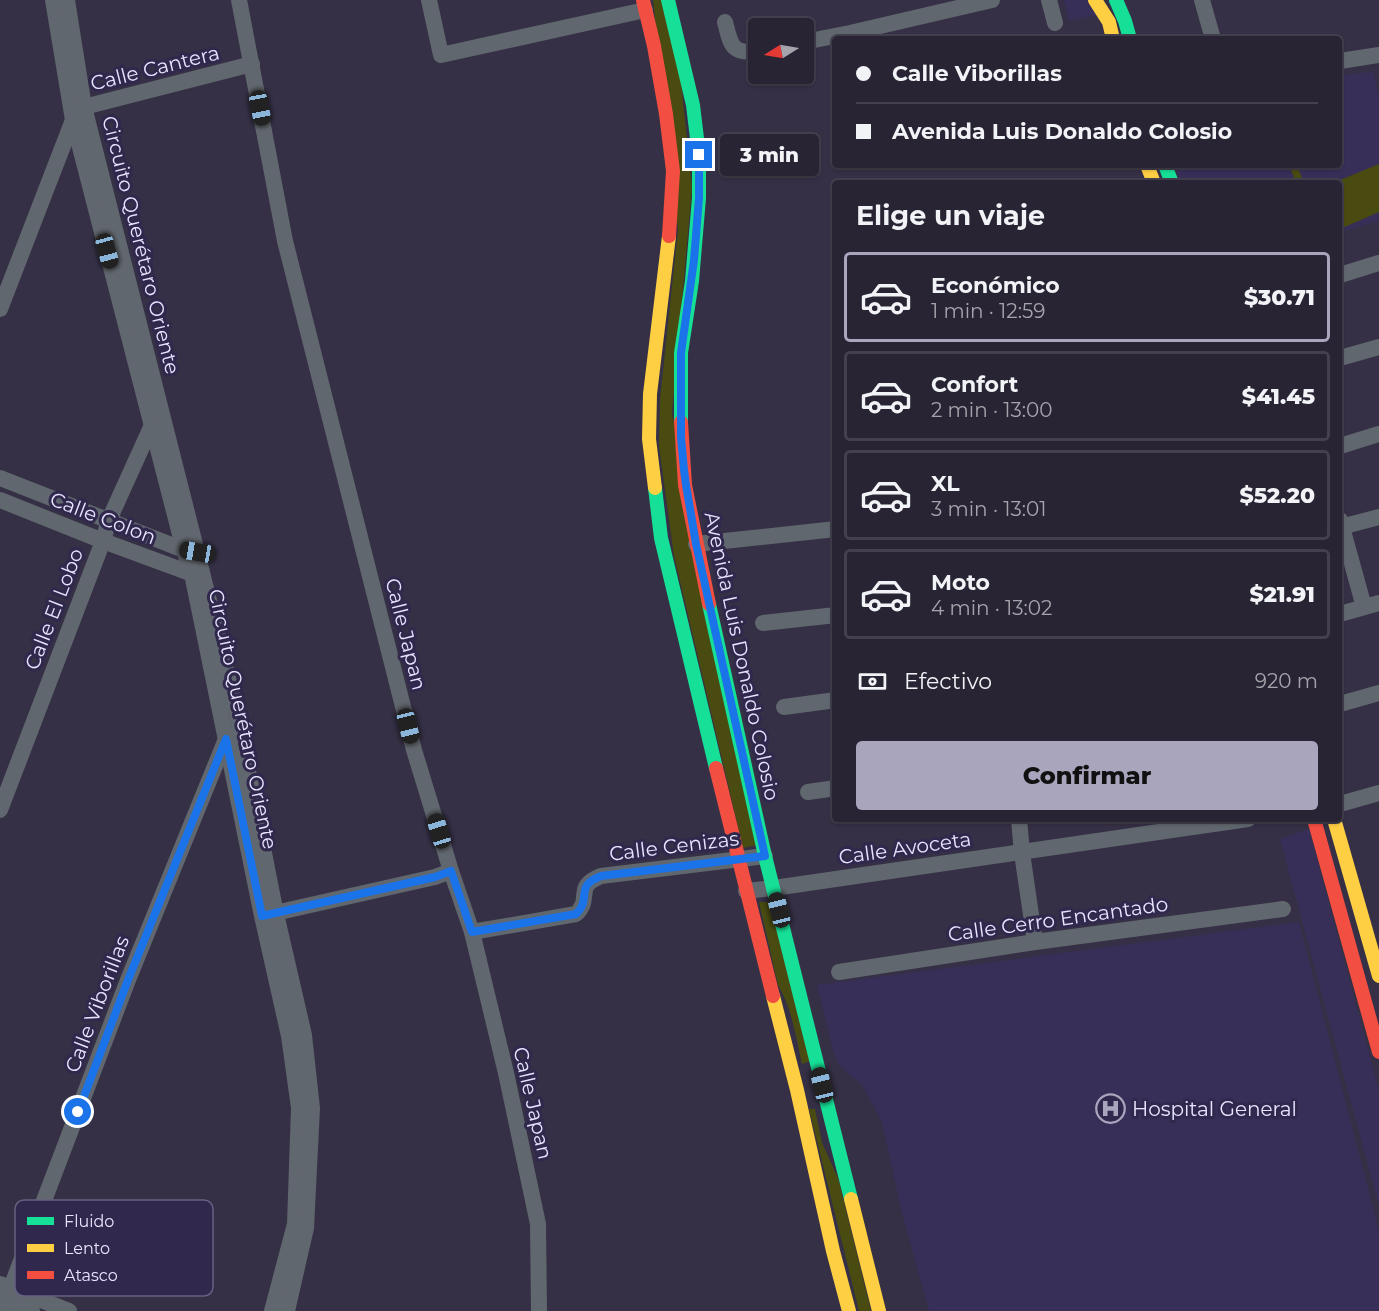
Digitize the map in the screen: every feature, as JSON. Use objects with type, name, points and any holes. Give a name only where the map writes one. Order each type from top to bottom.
[{"type":"street","name":"Circuito Querétaro Oriente","points":[[53,0],[152,425],[191,551],[237,715],[269,915]]},
{"type":"street","name":"Circuito Querétaro Oriente","points":[[67,0],[78,114],[191,551]]},
{"type":"street","name":"Calle Japan","points":[[239,0],[285,241],[414,750],[472,932],[506,1073],[538,1224],[539,1311]]},
{"type":"street","points":[[429,0],[441,55],[644,5],[664,102],[673,171],[669,237],[650,394],[649,439],[661,538],[849,1311]]},
{"type":"street","name":"Avenida Luis Donaldo Colosio","points":[[668,0],[693,105],[699,155],[699,198],[692,281],[681,353],[680,378],[681,437],[686,485],[696,544],[765,856],[879,1311]]},
{"type":"street","points":[[835,36],[992,0]]},
{"type":"street","points":[[1049,0],[1055,23]]},
{"type":"street","points":[[1095,0],[1109,22],[1112,36]]},
{"type":"street","points":[[1116,0],[1129,36]]},
{"type":"street","points":[[1204,0],[1212,36]]},
{"type":"street","points":[[725,22],[729,41],[736,50],[748,52]]},
{"type":"street","points":[[814,40],[832,37]]},
{"type":"street","points":[[1342,61],[1379,55]]},
{"type":"street","name":"Calle Cantera","points":[[78,114],[252,64]]},
{"type":"street","points":[[0,309],[78,114]]},
{"type":"street","points":[[1342,274],[1379,263]]},
{"type":"street","points":[[1342,357],[1379,347]]},
{"type":"street","name":"Calle El Lobo","points":[[0,810],[109,520],[152,425]]},
{"type":"street","points":[[1342,445],[1379,434]]},
{"type":"street","name":"Calle Colon","points":[[0,478],[191,551]]},
{"type":"street","name":"Calle Colon","points":[[0,500],[103,541],[198,575]]},
{"type":"street","points":[[1342,524],[1379,517]]},
{"type":"street","points":[[696,544],[832,529]]},
{"type":"street","points":[[1342,529],[1372,605],[1342,613]]},
{"type":"street","name":"Circuito Querétaro Oriente","points":[[198,575],[226,739],[269,915],[304,1035],[306,1228],[280,1308]]},
{"type":"street","points":[[763,623],[832,615]]},
{"type":"street","points":[[1342,703],[1379,693]]},
{"type":"street","points":[[784,707],[832,701]]},
{"type":"street","name":"Calle Viborillas","points":[[42,1200],[128,980],[237,715]]},
{"type":"street","points":[[808,792],[832,789]]},
{"type":"street","points":[[1342,803],[1379,792]]},
{"type":"street","points":[[1019,822],[1035,942]]},
{"type":"street","name":"Calle Avoceta","points":[[746,891],[1228,822]]},
{"type":"street","points":[[1315,822],[1379,1052]]},
{"type":"street","points":[[1335,822],[1379,973],[1359,978]]},
{"type":"street","name":"Calle Cenizas","points":[[472,932],[576,914],[583,908],[585,885],[601,876],[765,856]]},
{"type":"street","points":[[269,915],[435,877],[451,871]]},
{"type":"street","name":"Calle Cerro Encantado","points":[[839,972],[1035,942],[1283,909]]},
{"type":"street","name":"Calle Viborillas","points":[[4,1296],[15,1268]]},
{"type":"street","points":[[4,1296],[32,1311]]},
{"type":"street","points":[[4,1296],[69,1311]]},
{"type":"shaded area","points":[[653,0],[662,0],[681,81],[692,188],[672,413],[758,845],[743,848],[674,556],[659,446],[660,399],[678,230]]},
{"type":"shaded area","points":[[1064,0],[1086,0],[1098,15],[1069,21]]},
{"type":"shaded area","points":[[1373,71],[1379,96],[1379,221],[1342,231],[1342,180],[1179,180],[1175,168],[1342,168],[1342,76]]},
{"type":"shaded area","points":[[1379,164],[1379,212],[1342,228],[1340,180]]},
{"type":"shaded area","points":[[1290,168],[1298,168],[1303,180],[1287,180],[1294,177]]},
{"type":"shaded area","points":[[1309,829],[1379,1091],[1379,1206],[1280,839]]},
{"type":"shaded area","points":[[759,902],[772,902],[810,1061],[802,1064],[790,1013],[778,985]]},
{"type":"shaded area","name":"Hospital General","points":[[1299,922],[1379,1231],[1379,1311],[929,1311],[901,1209],[882,1122],[861,1083],[848,1074],[834,1054],[817,985]]},
{"type":"shaded area","points":[[809,1109],[815,1109],[822,1143],[838,1178],[871,1311],[859,1311]]},
{"type":"traffic: fast","points":[[668,0],[693,105],[699,155],[699,198],[692,281],[681,353],[681,422]]},
{"type":"traffic: fast","points":[[1116,0],[1129,36]]},
{"type":"traffic: fast","points":[[1166,168],[1171,180]]},
{"type":"traffic: fast","points":[[655,488],[661,538],[716,768]]},
{"type":"traffic: fast","points":[[709,604],[765,856],[851,1199]]},
{"type":"traffic: slow","points":[[1095,0],[1109,22],[1112,36]]},
{"type":"traffic: slow","points":[[1148,168],[1153,180]]},
{"type":"traffic: slow","points":[[655,488],[649,439],[650,394],[669,236]]},
{"type":"traffic: slow","points":[[1335,822],[1379,976]]},
{"type":"traffic: slow","points":[[773,996],[849,1311]]},
{"type":"traffic: slow","points":[[851,1199],[879,1311]]},
{"type":"traffic: jam","points":[[643,0],[666,114],[673,171],[669,236]]},
{"type":"traffic: jam","points":[[681,422],[685,485],[709,604]]},
{"type":"traffic: jam","points":[[716,768],[773,996]]},
{"type":"traffic: jam","points":[[1315,822],[1379,1052]]},
{"type":"place","name":"Hospital General","points":[[1111,1109]]},
{"type":"route","points":[[78,1112],[128,980],[226,739],[262,916],[435,877],[451,871],[472,932],[576,914],[583,908],[585,885],[601,876],[765,856],[696,544],[684,470],[681,437],[681,353],[694,260],[699,198],[699,155]]}]
